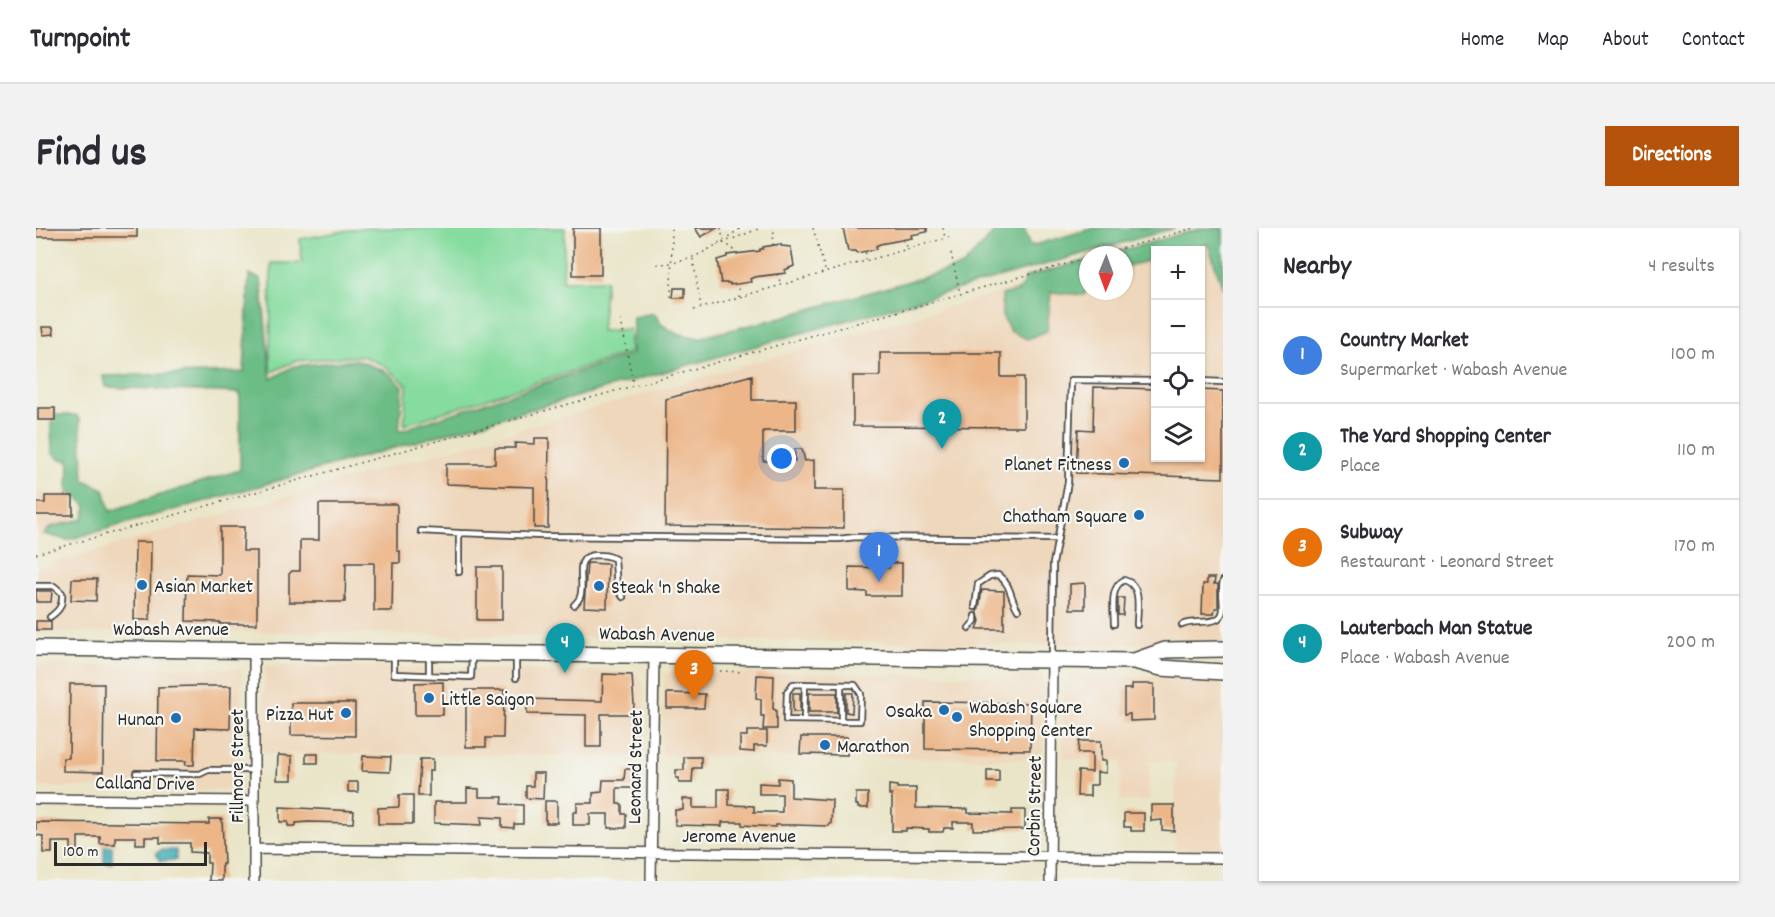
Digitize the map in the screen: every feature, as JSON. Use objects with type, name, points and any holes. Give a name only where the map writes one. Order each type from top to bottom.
[{"type":"main road","name":"Wabash Avenue","points":[[36,648],[1052,659],[1134,661],[1161,668],[1223,672]]},
{"type":"main road","name":"Wabash Avenue","points":[[1134,661],[1165,650],[1223,649]]},
{"type":"street","name":"Fillmore Street","points":[[254,650],[254,881]]},
{"type":"street","name":"Leonard Street","points":[[651,881],[654,654]]},
{"type":"street","name":"Corbin Street","points":[[1050,881],[1052,659]]},
{"type":"street","name":"Calland Drive","points":[[36,799],[254,801]]},
{"type":"street","name":"Jerome Avenue","points":[[254,849],[1223,858]]},
{"type":"lane","points":[[1052,659],[1053,564],[1068,482],[1071,380],[1151,381]]},
{"type":"lane","points":[[1205,381],[1223,382]]},
{"type":"lane","points":[[422,531],[660,538],[1058,539]]},
{"type":"lane","points":[[459,533],[459,572]]},
{"type":"lane","points":[[574,605],[580,596],[581,562],[590,555],[608,555],[615,558],[617,589],[622,597]]},
{"type":"lane","points":[[975,607],[978,584],[990,576],[998,575],[1008,584],[1012,601],[1018,610]]},
{"type":"lane","points":[[1114,624],[1114,593],[1116,586],[1124,580],[1135,586],[1137,625]]},
{"type":"lane","points":[[1182,625],[1189,621],[1213,621],[1220,617],[1223,611],[1223,581]]},
{"type":"lane","points":[[36,586],[54,586],[62,593],[59,611],[50,617]]},
{"type":"lane","points":[[969,628],[975,621],[975,616]]},
{"type":"lane","points":[[394,652],[394,674],[471,677],[472,652]]},
{"type":"lane","points":[[429,652],[429,675]]},
{"type":"lane","points":[[516,653],[516,678]]},
{"type":"lane","points":[[793,684],[805,684],[855,685],[861,694],[860,721],[786,720],[787,692],[793,684]]},
{"type":"lane","points":[[804,720],[805,684]]},
{"type":"lane","points":[[841,685],[841,721]]},
{"type":"lane","points":[[136,773],[200,774],[208,770],[254,770]]},
{"type":"path","points":[[671,297],[672,228]]},
{"type":"path","points":[[721,228],[722,242]]},
{"type":"path","points":[[657,264],[672,264],[693,258],[722,242],[741,228]]},
{"type":"path","points":[[722,242],[761,228]]},
{"type":"path","points":[[773,245],[774,228]]},
{"type":"path","points":[[813,228],[826,272]]},
{"type":"path","points":[[943,228],[945,238]]},
{"type":"path","points":[[1131,246],[1194,228]]},
{"type":"path","points":[[694,310],[953,236]]},
{"type":"path","points":[[903,240],[908,249]]},
{"type":"path","points":[[722,242],[733,248],[735,254]]},
{"type":"path","points":[[864,261],[866,251]]},
{"type":"path","points":[[951,253],[961,294]]},
{"type":"path","points":[[693,258],[701,308]]},
{"type":"path","points":[[36,554],[1079,261]]},
{"type":"path","points":[[777,274],[781,285]]},
{"type":"path","points":[[739,297],[740,284]]},
{"type":"path","points":[[621,320],[633,386]]},
{"type":"path","points":[[720,671],[743,672]]},
{"type":"shaded area","points":[[1223,228],[1223,643],[1040,645],[284,632],[36,632],[36,568],[1079,270],[1079,300],[1133,300],[1133,253],[1151,248],[1151,462],[1205,462],[1205,246],[1159,246]]},
{"type":"shaded area","points":[[36,493],[75,494],[75,528],[36,539]]},
{"type":"shaded area","points":[[36,664],[242,669],[241,790],[36,787]]},
{"type":"shaded area","points":[[265,665],[630,672],[638,674],[644,686],[645,756],[262,753]]},
{"type":"shaded area","points":[[665,672],[1043,676],[1043,759],[661,755]]},
{"type":"shaded area","points":[[1069,677],[1159,677],[1223,683],[1223,849],[1175,849],[1176,762],[1150,761],[1149,801],[1120,801],[1121,761],[1063,759],[1064,684]]},
{"type":"green space","points":[[361,228],[565,228],[563,281],[606,280],[601,331],[629,329],[631,352],[404,425],[407,385],[385,366],[362,356],[295,361],[270,373],[271,263],[302,263],[300,239]]},
{"type":"green space","points":[[995,228],[1024,228],[1031,246],[1094,228],[1175,228],[1111,246],[1079,246],[1079,255],[67,540],[44,534],[51,527],[83,519],[87,507],[68,492],[69,460],[59,459],[52,453],[51,424],[54,415],[76,415],[80,420],[84,480],[104,489],[110,511],[240,470],[240,393],[105,387],[103,376],[244,372],[249,274],[261,279],[271,379],[294,366],[357,360],[387,372],[403,386],[399,431],[632,354],[633,317],[654,313],[661,324],[675,333],[699,338],[963,266],[995,231]]},
{"type":"green space","points":[[1202,228],[1223,228],[1223,289],[1208,244],[1151,246],[1151,260],[1133,265],[1133,247]]},
{"type":"green space","points":[[1079,262],[1079,295],[1051,292],[1047,331],[1027,339],[1010,331],[1002,315],[1002,295],[1020,290],[1026,277]]},
{"type":"water","points":[[104,846],[112,846],[112,863],[104,863]]},
{"type":"water","points":[[161,850],[176,850],[176,860],[160,861],[156,853]]},
{"type":"building","points":[[36,228],[137,228],[137,237],[36,237]]},
{"type":"building","points":[[573,228],[601,228],[601,275],[573,275]]},
{"type":"building","points":[[695,228],[717,228],[701,237]]},
{"type":"building","points":[[843,228],[927,228],[927,232],[911,235],[912,238],[880,244],[876,246],[877,249],[857,253],[848,251]]},
{"type":"building","points":[[781,244],[781,246],[791,247],[794,266],[785,270],[786,273],[754,277],[750,279],[751,282],[730,285],[730,283],[721,283],[717,260],[727,255],[760,251],[763,247]]},
{"type":"building","points":[[674,288],[685,288],[685,298],[673,298]]},
{"type":"building","points":[[42,327],[53,327],[54,334],[43,335]]},
{"type":"building","points":[[880,353],[1001,353],[1001,377],[1024,377],[1024,427],[853,426],[853,376],[880,376]]},
{"type":"building","points":[[752,375],[752,400],[796,400],[796,431],[763,431],[763,461],[795,461],[795,449],[802,449],[805,461],[814,460],[814,490],[844,490],[844,528],[665,526],[666,399]]},
{"type":"building","points":[[1094,387],[1151,389],[1151,462],[1205,462],[1205,390],[1223,391],[1223,478],[1076,473],[1078,429],[1093,430]]},
{"type":"building","points":[[38,408],[55,408],[55,420],[38,420]]},
{"type":"building","points":[[535,438],[549,438],[548,528],[534,528],[534,487],[446,484],[446,464],[495,464],[495,448],[515,448],[515,443],[535,444]]},
{"type":"building","points":[[45,496],[73,496],[73,515],[36,515],[36,503],[45,503]]},
{"type":"building","points":[[319,504],[397,504],[397,551],[400,551],[400,563],[393,563],[392,611],[374,611],[374,563],[346,563],[345,602],[289,602],[289,574],[292,571],[300,571],[300,540],[319,540]]},
{"type":"building","points":[[220,527],[244,527],[243,551],[257,551],[257,624],[186,621],[187,574],[220,575]]},
{"type":"building","points":[[135,542],[151,542],[150,620],[134,620]]},
{"type":"building","points":[[587,563],[608,564],[607,608],[584,607]]},
{"type":"building","points":[[889,563],[902,563],[902,596],[867,596],[867,592],[849,591],[849,567],[889,568]]},
{"type":"building","points":[[477,567],[502,567],[502,620],[477,620]]},
{"type":"building","points":[[1207,578],[1215,578],[1214,584],[1218,584],[1218,608],[1215,608],[1214,614],[1202,614],[1203,584],[1207,584]]},
{"type":"building","points":[[72,579],[97,579],[96,601],[71,600]]},
{"type":"building","points":[[1085,583],[1085,609],[1070,609],[1070,584]]},
{"type":"building","points":[[982,590],[1004,591],[1004,629],[977,629],[980,621],[977,611]]},
{"type":"building","points":[[36,591],[52,591],[51,602],[36,602]]},
{"type":"building","points":[[1118,598],[1124,598],[1123,615],[1118,615]]},
{"type":"building","points":[[36,621],[51,621],[51,630],[36,630]]},
{"type":"building","points":[[603,674],[632,675],[634,705],[633,714],[601,714],[601,747],[586,747],[586,715],[527,714],[527,699],[602,701]]},
{"type":"building","points":[[757,675],[774,676],[773,709],[776,710],[777,729],[763,729],[764,716],[761,716],[761,699],[756,698]]},
{"type":"building","points":[[443,682],[443,715],[415,715],[415,683]]},
{"type":"building","points":[[70,684],[104,684],[103,772],[63,771],[63,758],[69,758]]},
{"type":"building","points":[[1132,684],[1154,684],[1154,720],[1130,721],[1130,714],[1124,715],[1124,689],[1132,689]]},
{"type":"building","points":[[231,686],[230,729],[195,728],[194,765],[185,765],[186,761],[157,761],[158,687]]},
{"type":"building","points":[[466,690],[504,690],[503,738],[486,738],[486,747],[466,747]]},
{"type":"building","points":[[667,693],[705,694],[704,708],[667,708]]},
{"type":"building","points":[[793,693],[800,693],[800,712],[793,712]]},
{"type":"building","points":[[809,693],[837,693],[837,712],[809,712]]},
{"type":"building","points":[[846,693],[853,693],[852,713],[846,712]]},
{"type":"building","points":[[925,702],[1031,703],[1030,750],[925,749]]},
{"type":"building","points":[[291,703],[355,703],[355,736],[291,735]]},
{"type":"building","points":[[747,731],[767,731],[767,746],[754,746],[754,752],[740,751],[740,736],[747,736]]},
{"type":"building","points":[[801,737],[847,737],[847,755],[800,754]]},
{"type":"building","points":[[1079,741],[1101,741],[1101,761],[1106,761],[1106,773],[1097,772],[1097,785],[1090,785],[1090,796],[1077,796],[1078,771],[1092,772],[1092,753],[1078,753]]},
{"type":"building","points":[[306,754],[318,754],[318,763],[306,763]]},
{"type":"building","points":[[278,755],[292,756],[292,780],[277,780]]},
{"type":"building","points":[[363,756],[391,757],[390,772],[362,771]]},
{"type":"building","points":[[684,757],[701,757],[701,768],[693,768],[692,783],[679,783],[679,778],[676,778],[676,770],[684,770]]},
{"type":"building","points":[[420,759],[433,759],[433,771],[429,771],[429,796],[418,796]]},
{"type":"building","points":[[625,769],[637,769],[637,788],[617,788],[617,804],[622,804],[622,814],[626,814],[626,828],[608,828],[608,814],[590,814],[590,825],[573,825],[573,812],[577,812],[577,803],[593,803],[593,793],[602,792],[603,780],[624,780]]},
{"type":"building","points":[[987,770],[999,770],[999,782],[987,782]]},
{"type":"building","points":[[533,773],[544,773],[543,799],[526,798],[526,786],[533,786]]},
{"type":"building","points":[[778,778],[791,779],[791,797],[832,800],[831,824],[829,826],[775,825],[775,827],[742,825],[742,822],[722,822],[722,826],[675,825],[675,810],[683,810],[683,799],[693,799],[693,808],[718,808],[718,789],[729,789],[729,805],[754,806],[754,812],[782,812],[782,794],[759,794],[759,783],[778,784]]},
{"type":"building","points":[[348,782],[358,782],[358,792],[348,792]]},
{"type":"building","points":[[889,785],[897,786],[897,788],[916,788],[916,808],[968,809],[968,813],[1012,814],[1012,810],[1025,810],[1025,829],[973,830],[973,822],[953,822],[953,828],[944,828],[943,832],[906,828],[906,831],[892,831],[892,795],[889,795]]},
{"type":"building","points":[[467,788],[479,789],[479,797],[503,797],[502,804],[523,805],[523,824],[514,824],[514,828],[502,827],[502,818],[481,817],[482,825],[434,823],[434,802],[467,802]]},
{"type":"building","points":[[856,793],[868,793],[868,808],[858,808]]},
{"type":"building","points":[[399,795],[413,795],[413,824],[378,824],[378,808],[399,807]]},
{"type":"building","points":[[545,801],[557,801],[557,823],[546,823]]},
{"type":"building","points":[[1151,805],[1174,805],[1174,831],[1162,830],[1162,820],[1151,821]]},
{"type":"building","points":[[280,807],[354,811],[353,823],[308,822],[288,826],[288,822],[280,822]]},
{"type":"building","points":[[1124,813],[1144,813],[1144,831],[1131,831],[1131,827],[1124,827]]},
{"type":"building","points":[[209,819],[222,819],[224,864],[222,864],[222,881],[209,881],[210,863],[207,863],[207,853],[190,852],[190,843],[160,843],[160,837],[145,837],[145,844],[136,844],[136,837],[115,837],[115,844],[100,844],[100,837],[78,837],[78,857],[71,857],[71,842],[52,842],[52,853],[43,853],[43,836],[36,835],[36,822],[209,824]]},
{"type":"place","name":"The Yard Shopping Center","points":[[942,449]]},
{"type":"place","name":"Planet Fitness","points":[[1124,463]]},
{"type":"place","name":"Chatham Square","points":[[1139,515]]},
{"type":"place","name":"Country Market","points":[[879,582]]},
{"type":"place","name":"Asian Market","points":[[142,585]]},
{"type":"place","name":"Steak 'n Shake","points":[[599,586]]},
{"type":"place","name":"Lauterbach Man Statue","points":[[565,673]]},
{"type":"place","name":"Little Saigon","points":[[429,698]]},
{"type":"place","name":"Subway","points":[[694,700]]},
{"type":"place","name":"Osaka","points":[[944,710]]},
{"type":"place","name":"Pizza Hut","points":[[346,713]]},
{"type":"place","name":"Wabash Square Shopping Center","points":[[957,717]]},
{"type":"place","name":"Hunan","points":[[176,718]]},
{"type":"place","name":"Marathon","points":[[825,745]]}]
